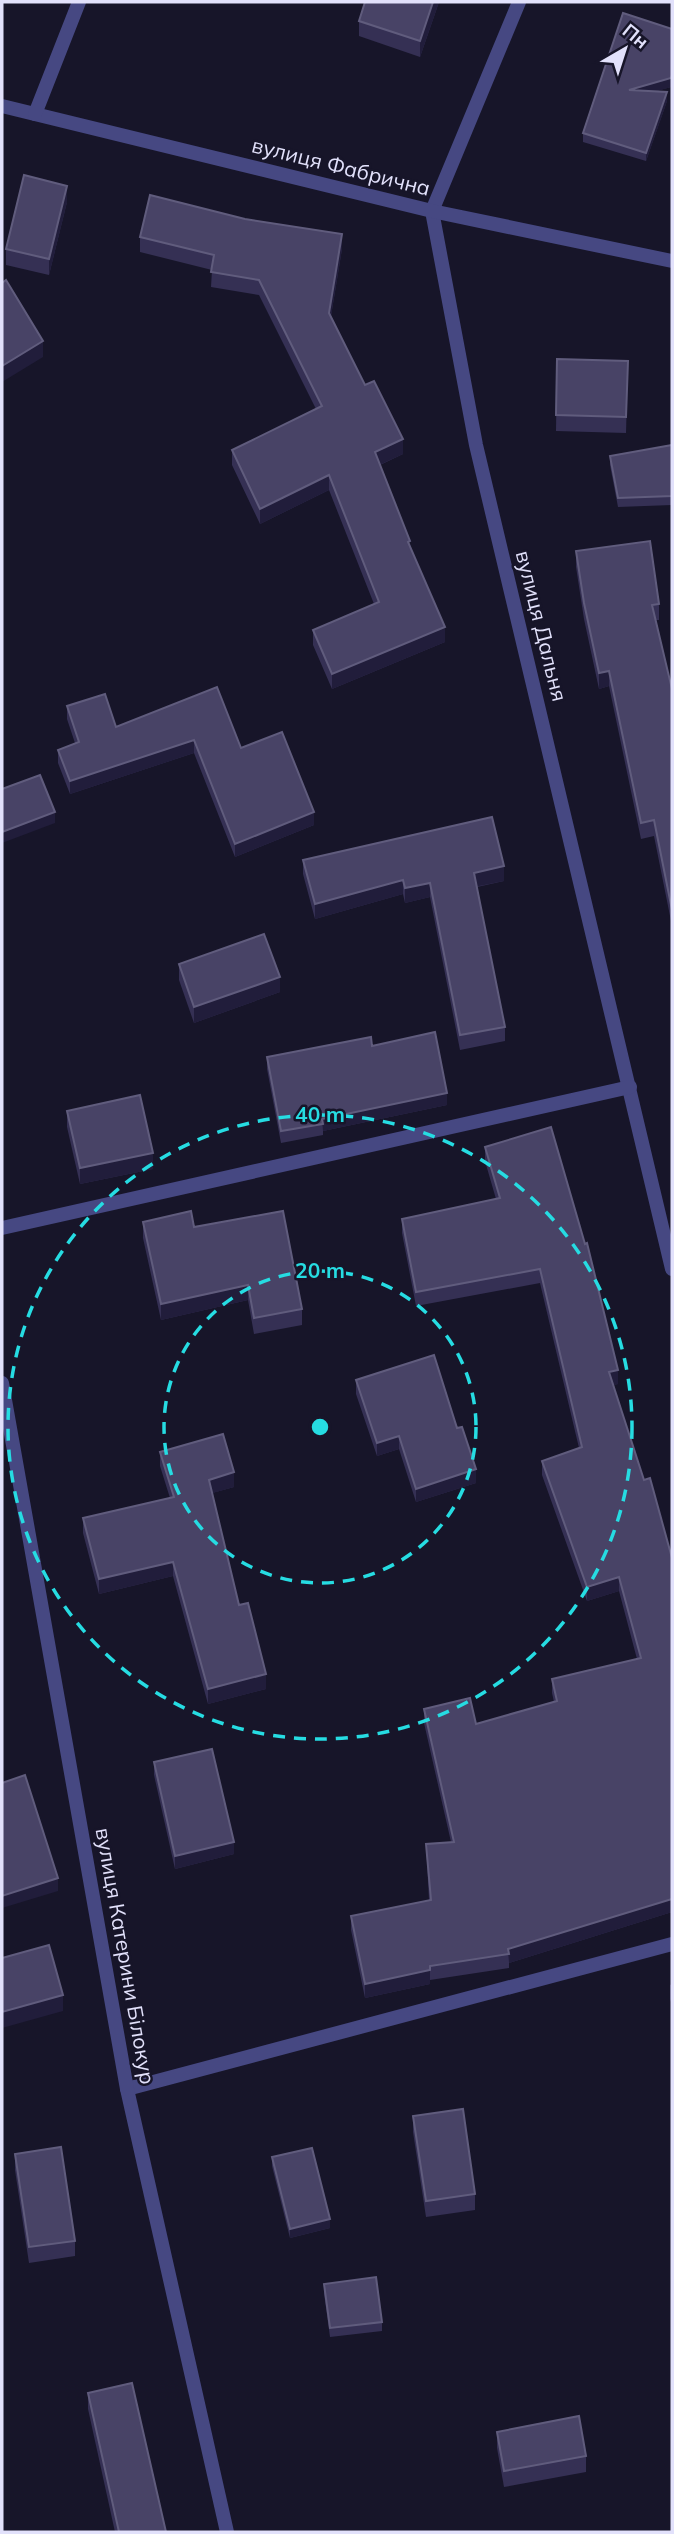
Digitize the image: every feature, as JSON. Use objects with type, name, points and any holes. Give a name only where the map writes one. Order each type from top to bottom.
[{"type":"street","points":[[34,114],[79,2]]},
{"type":"street","points":[[432,211],[519,2]]},
{"type":"street","name":"вулиця Фабрична","points":[[2,106],[432,211],[672,261]]},
{"type":"street","name":"вулиця Дальня","points":[[432,211],[476,445],[672,1269]]},
{"type":"street","points":[[2,1228],[630,1087]]},
{"type":"street","name":"вулиця Катерини Білокур","points":[[2,1383],[127,2089],[227,2532]]},
{"type":"street","points":[[127,2089],[672,1944]]},
{"type":"building","points":[[365,2],[433,2],[420,41],[359,21]]},
{"type":"building","points":[[623,13],[672,29],[671,78],[629,90],[667,92],[646,153],[583,133]]},
{"type":"building","points":[[24,175],[67,186],[49,259],[6,249]]},
{"type":"building","points":[[150,195],[245,219],[342,234],[329,313],[365,385],[374,381],[403,439],[375,452],[410,541],[408,542],[445,627],[332,674],[313,630],[379,602],[329,475],[260,509],[232,450],[322,406],[259,280],[211,272],[214,255],[140,237]]},
{"type":"building","points":[[6,280],[43,341],[2,366],[2,283]]},
{"type":"building","points":[[557,359],[628,361],[626,417],[556,415]]},
{"type":"building","points":[[672,445],[672,496],[618,498],[610,456]]},
{"type":"building","points":[[650,541],[659,604],[652,605],[672,689],[672,910],[654,820],[641,823],[609,671],[599,673],[576,551]]},
{"type":"building","points":[[217,687],[241,748],[282,732],[314,812],[235,844],[194,740],[70,781],[58,750],[79,742],[67,706],[105,694],[116,727]]},
{"type":"building","points":[[40,775],[55,812],[2,832],[2,789]]},
{"type":"building","points":[[492,817],[504,866],[474,873],[505,1027],[460,1035],[430,883],[405,888],[403,880],[315,904],[303,860]]},
{"type":"building","points":[[264,934],[280,977],[194,1007],[179,964]]},
{"type":"building","points":[[435,1032],[447,1093],[322,1119],[323,1124],[281,1131],[267,1057],[371,1037],[372,1046]]},
{"type":"building","points":[[140,1095],[153,1153],[80,1168],[67,1111]]},
{"type":"building","points":[[551,1127],[585,1244],[587,1243],[618,1370],[609,1372],[644,1480],[650,1478],[672,1558],[672,1899],[508,1949],[509,1954],[430,1966],[430,1970],[365,1984],[351,1916],[431,1900],[426,1844],[454,1842],[424,1709],[470,1698],[476,1724],[557,1701],[552,1679],[641,1658],[619,1577],[587,1587],[542,1461],[582,1447],[540,1269],[416,1292],[402,1219],[500,1198],[485,1147]]},
{"type":"building","points":[[191,1211],[194,1227],[283,1211],[302,1309],[254,1318],[248,1285],[161,1304],[143,1222]]},
{"type":"building","points":[[434,1355],[457,1428],[462,1427],[476,1469],[416,1489],[399,1436],[377,1443],[356,1380]]},
{"type":"building","points":[[223,1434],[234,1472],[209,1480],[239,1605],[248,1603],[266,1674],[208,1689],[173,1562],[99,1579],[83,1518],[174,1497],[160,1452]]},
{"type":"building","points":[[212,1749],[234,1842],[175,1856],[154,1762]]},
{"type":"building","points":[[25,1775],[58,1878],[2,1896],[2,1783]]},
{"type":"building","points":[[49,1945],[63,1995],[2,2012],[2,1958]]},
{"type":"building","points":[[463,2109],[475,2194],[426,2201],[413,2116]]},
{"type":"building","points":[[61,2147],[75,2241],[29,2247],[15,2154]]},
{"type":"building","points":[[312,2148],[330,2219],[290,2229],[272,2157]]},
{"type":"building","points":[[376,2277],[382,2322],[330,2328],[324,2284]]},
{"type":"building","points":[[132,2383],[166,2532],[119,2532],[88,2393]]},
{"type":"building","points":[[579,2416],[586,2456],[504,2471],[497,2432]]}]
